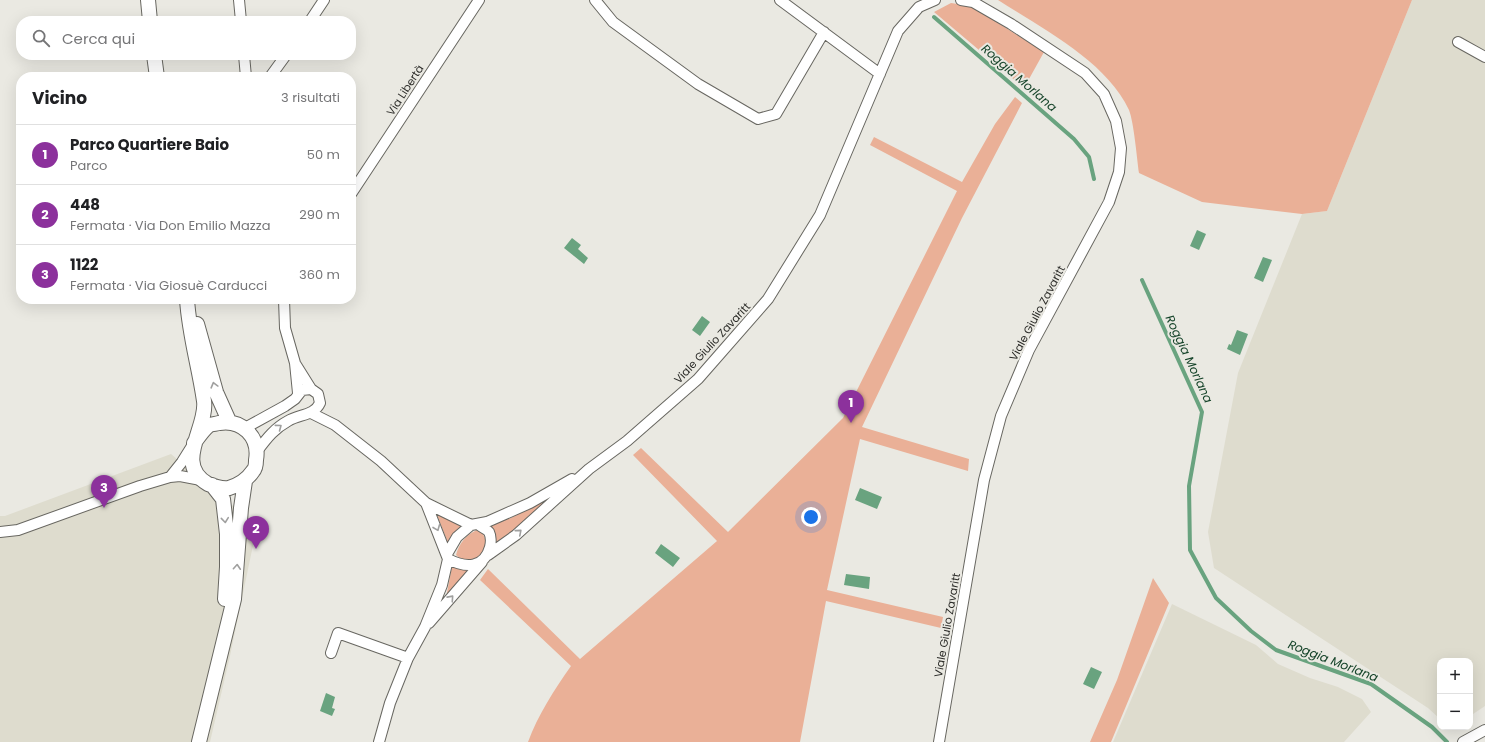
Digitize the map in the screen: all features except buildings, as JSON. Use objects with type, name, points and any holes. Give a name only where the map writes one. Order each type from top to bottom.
[{"type":"street","points":[[148,0],[150,16]]},
{"type":"street","points":[[239,0],[241,16]]},
{"type":"street","points":[[313,16],[324,0]]},
{"type":"street","name":"Via Libertà","points":[[356,186],[479,0]]},
{"type":"street","points":[[595,0],[613,22],[698,84],[758,119],[776,114],[824,32]]},
{"type":"street","points":[[780,0],[880,74]]},
{"type":"street","name":"Viale Giulio Zavaritt","points":[[425,627],[485,558],[516,535],[589,470],[627,441],[698,379],[768,299],[820,215],[898,31],[919,7],[935,0]]},
{"type":"street","name":"Viale Giulio Zavaritt","points":[[939,742],[984,480],[1001,416],[1029,350],[1109,202],[1119,172],[1122,148],[1116,121],[1104,94],[1085,73],[973,2],[961,0]]},
{"type":"street","points":[[1458,42],[1485,57]]},
{"type":"street","points":[[155,60],[156,72]]},
{"type":"street","points":[[244,60],[246,72]]},
{"type":"street","points":[[274,72],[282,60]]},
{"type":"street","points":[[187,304],[188,322],[204,403],[202,418],[194,443],[193,463],[206,483],[223,499],[227,534],[227,567],[222,646]]},
{"type":"street","points":[[189,304],[195,318],[216,392],[229,421]]},
{"type":"street","points":[[284,304],[285,328],[295,363],[297,396],[296,405],[300,411],[335,425]]},
{"type":"street","points":[[258,450],[277,428],[289,420],[314,411],[319,405],[320,399],[318,394],[311,389],[295,363]]},
{"type":"street","points":[[245,428],[297,396],[306,388],[311,389]]},
{"type":"street","points":[[319,405],[335,425],[381,461],[426,503],[488,532],[491,542],[485,558],[472,566],[458,564],[448,556],[426,503]]},
{"type":"street","points":[[0,532],[18,530],[140,486],[170,477],[180,476],[228,488],[245,481],[255,470],[258,450],[253,437],[245,428],[229,421],[208,426],[170,477]]},
{"type":"street","name":"Viale Giulio Zavaritt","points":[[475,525],[530,503],[589,470]]},
{"type":"street","points":[[199,742],[234,599],[241,508],[245,481]]},
{"type":"street","points":[[448,556],[457,537],[475,525]]},
{"type":"street","name":"Viale Giulio Zavaritt","points":[[379,742],[390,703],[408,658],[425,627],[442,585],[448,556]]},
{"type":"street","points":[[331,653],[338,633],[408,658]]},
{"type":"street","points":[[1465,741],[1485,730]]},
{"type":"shaded area","points":[[998,0],[1412,0],[1327,211],[1302,214],[1202,202],[1139,173],[1131,116],[1119,92],[1089,61],[1072,48]]},
{"type":"shaded area","points":[[1412,0],[1485,0],[1485,706],[1473,714],[1473,658],[1437,658],[1437,716],[1428,708],[1214,568],[1208,532],[1238,373],[1302,214],[1327,211]]},
{"type":"shaded area","points":[[951,3],[971,6],[1044,52],[1024,88],[934,12]]},
{"type":"shaded area","points":[[1015,97],[1022,103],[962,218],[862,427],[969,459],[968,471],[860,439],[827,590],[943,617],[941,628],[826,601],[800,742],[528,742],[547,703],[571,666],[480,580],[488,569],[580,659],[717,541],[633,455],[641,448],[728,532],[843,418],[957,191],[870,145],[874,137],[962,182],[995,124]]},
{"type":"shaded area","points":[[1197,230],[1206,234],[1199,250],[1190,246]]},
{"type":"shaded area","points":[[572,238],[581,245],[578,249],[588,258],[584,264],[564,248]]},
{"type":"shaded area","points":[[1263,257],[1272,260],[1263,282],[1254,278]]},
{"type":"shaded area","points":[[702,316],[710,322],[700,336],[692,330]]},
{"type":"shaded area","points":[[1237,330],[1248,334],[1240,355],[1227,349],[1229,344],[1231,345]]},
{"type":"shaded area","points":[[171,454],[257,526],[230,656],[210,742],[0,742],[0,516],[5,516]]},
{"type":"shaded area","points":[[860,488],[882,497],[877,509],[855,500]]},
{"type":"shaded area","points":[[549,498],[551,499],[497,544],[495,536],[488,526],[511,518]]},
{"type":"shaded area","points":[[438,512],[465,524],[448,543],[437,515]]},
{"type":"shaded area","points":[[477,530],[484,536],[486,542],[485,552],[475,560],[462,560],[456,555],[461,543],[466,537]]},
{"type":"shaded area","points":[[661,544],[680,558],[673,567],[655,553]]},
{"type":"shaded area","points":[[452,566],[469,571],[446,598]]},
{"type":"shaded area","points":[[846,574],[870,577],[869,589],[844,585]]},
{"type":"shaded area","points":[[1153,578],[1169,603],[1111,742],[1090,742],[1117,680]]},
{"type":"shaded area","points":[[1172,604],[1256,645],[1278,664],[1310,678],[1338,687],[1362,699],[1371,712],[1344,742],[1113,742]]},
{"type":"shaded area","points":[[1091,667],[1102,672],[1094,689],[1083,684]]},
{"type":"shaded area","points":[[326,693],[335,697],[332,708],[335,709],[332,716],[320,711]]},
{"type":"waterway","name":"Roggia Morlana","points":[[934,17],[1074,139],[1089,157],[1094,179]]},
{"type":"waterway","name":"Roggia Morlana","points":[[1142,280],[1202,412],[1189,486],[1190,550],[1216,598],[1251,631],[1276,650],[1371,684],[1432,727],[1447,742]]},
{"type":"place","name":"Parco Quartiere Baio","points":[[851,423]]},
{"type":"place","name":"1122","points":[[104,508]]},
{"type":"place","name":"448","points":[[256,549]]}]
